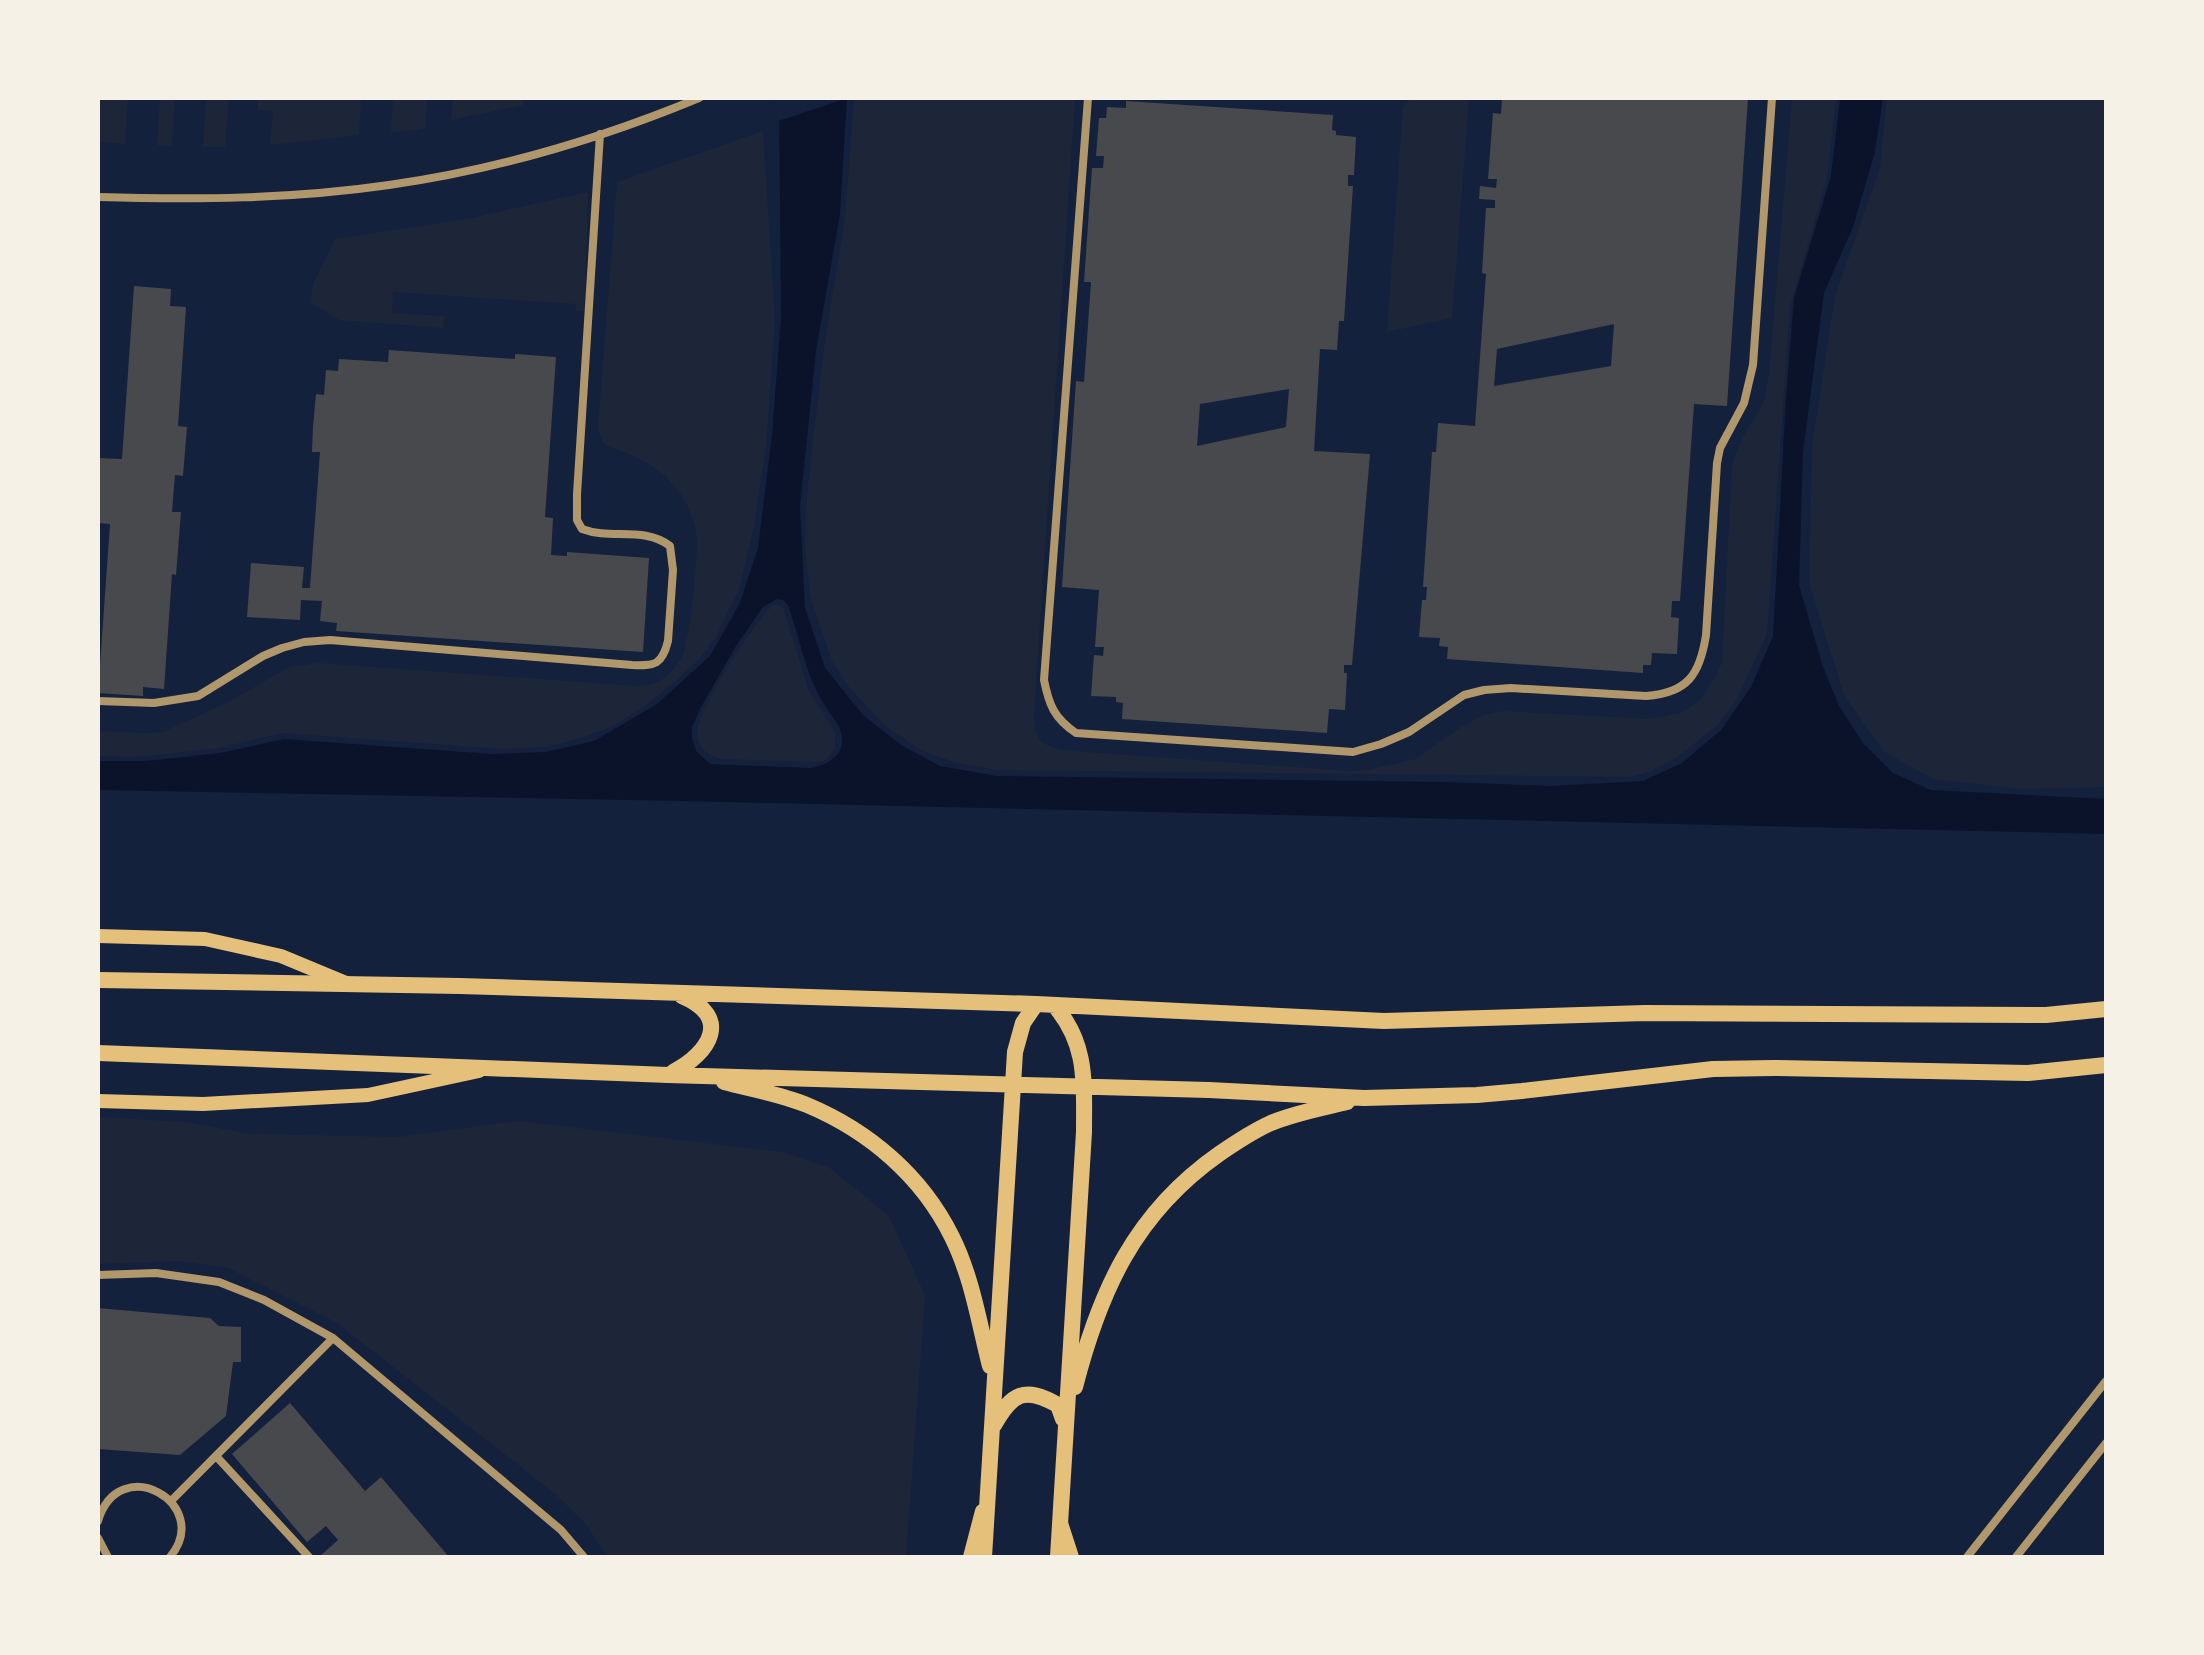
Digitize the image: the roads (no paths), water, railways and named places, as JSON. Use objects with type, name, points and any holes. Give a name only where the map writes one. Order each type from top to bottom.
[{"type":"main road","points":[[98,936],[205,939],[281,956],[347,983]]},
{"type":"main road","points":[[98,980],[674,992],[1036,1004],[1384,1021],[1645,1013],[2046,1015],[2106,1009]]},
{"type":"main road","points":[[668,1075],[689,1064],[702,1051],[709,1038],[711,1024],[707,1011],[697,1002],[674,992]]},
{"type":"main road","points":[[984,1557],[1015,1052],[1023,1023],[1036,1004]]},
{"type":"main road","points":[[1054,1005],[1069,1022],[1076,1039],[1084,1088],[1084,1132],[1058,1557]]},
{"type":"main road","points":[[98,1053],[668,1075],[1209,1090],[1364,1098],[1477,1095],[1713,1069],[2028,1073],[2106,1065]]},
{"type":"main road","points":[[98,1101],[203,1104],[368,1095],[492,1069]]},
{"type":"main road","points":[[700,1075],[806,1105],[882,1148],[910,1174],[929,1198],[952,1238],[971,1289],[994,1385]]},
{"type":"main road","points":[[1065,1425],[1088,1337],[1111,1278],[1166,1198],[1199,1168],[1267,1124],[1364,1098]]},
{"type":"main road","points":[[992,1429],[1014,1398],[1030,1394],[1058,1405],[1065,1425]]},
{"type":"main road","points":[[970,1557],[988,1487]]},
{"type":"main road","points":[[1060,1519],[1072,1557]]},
{"type":"street","points":[[98,197],[234,199],[391,185],[532,156],[699,98]]},
{"type":"street","points":[[1088,98],[1044,680],[1048,701],[1054,712],[1076,733],[1353,752],[1409,732],[1464,695],[1484,690],[1511,688],[1646,696],[1675,691],[1686,684],[1697,670],[1706,635],[1717,463],[1720,448],[1744,403],[1753,365],[1772,98]]},
{"type":"street","points":[[98,701],[154,703],[198,696],[263,656],[304,642],[330,640],[632,665],[650,665],[660,661],[668,641],[673,570],[670,546],[654,536],[592,532],[582,529],[577,520],[600,134]]},
{"type":"street","points":[[98,1275],[156,1273],[219,1282],[264,1300],[333,1338],[561,1530],[584,1557]]},
{"type":"street","points":[[171,1501],[333,1338]]},
{"type":"street","points":[[1967,1557],[2106,1381]]},
{"type":"street","points":[[2016,1557],[2106,1443]]},
{"type":"street","points":[[216,1456],[309,1557]]},
{"type":"street","points":[[98,1521],[108,1499],[120,1491],[147,1487],[160,1492],[171,1501],[182,1527],[173,1556]]},
{"type":"street","points":[[98,1538],[103,1553]]}]
